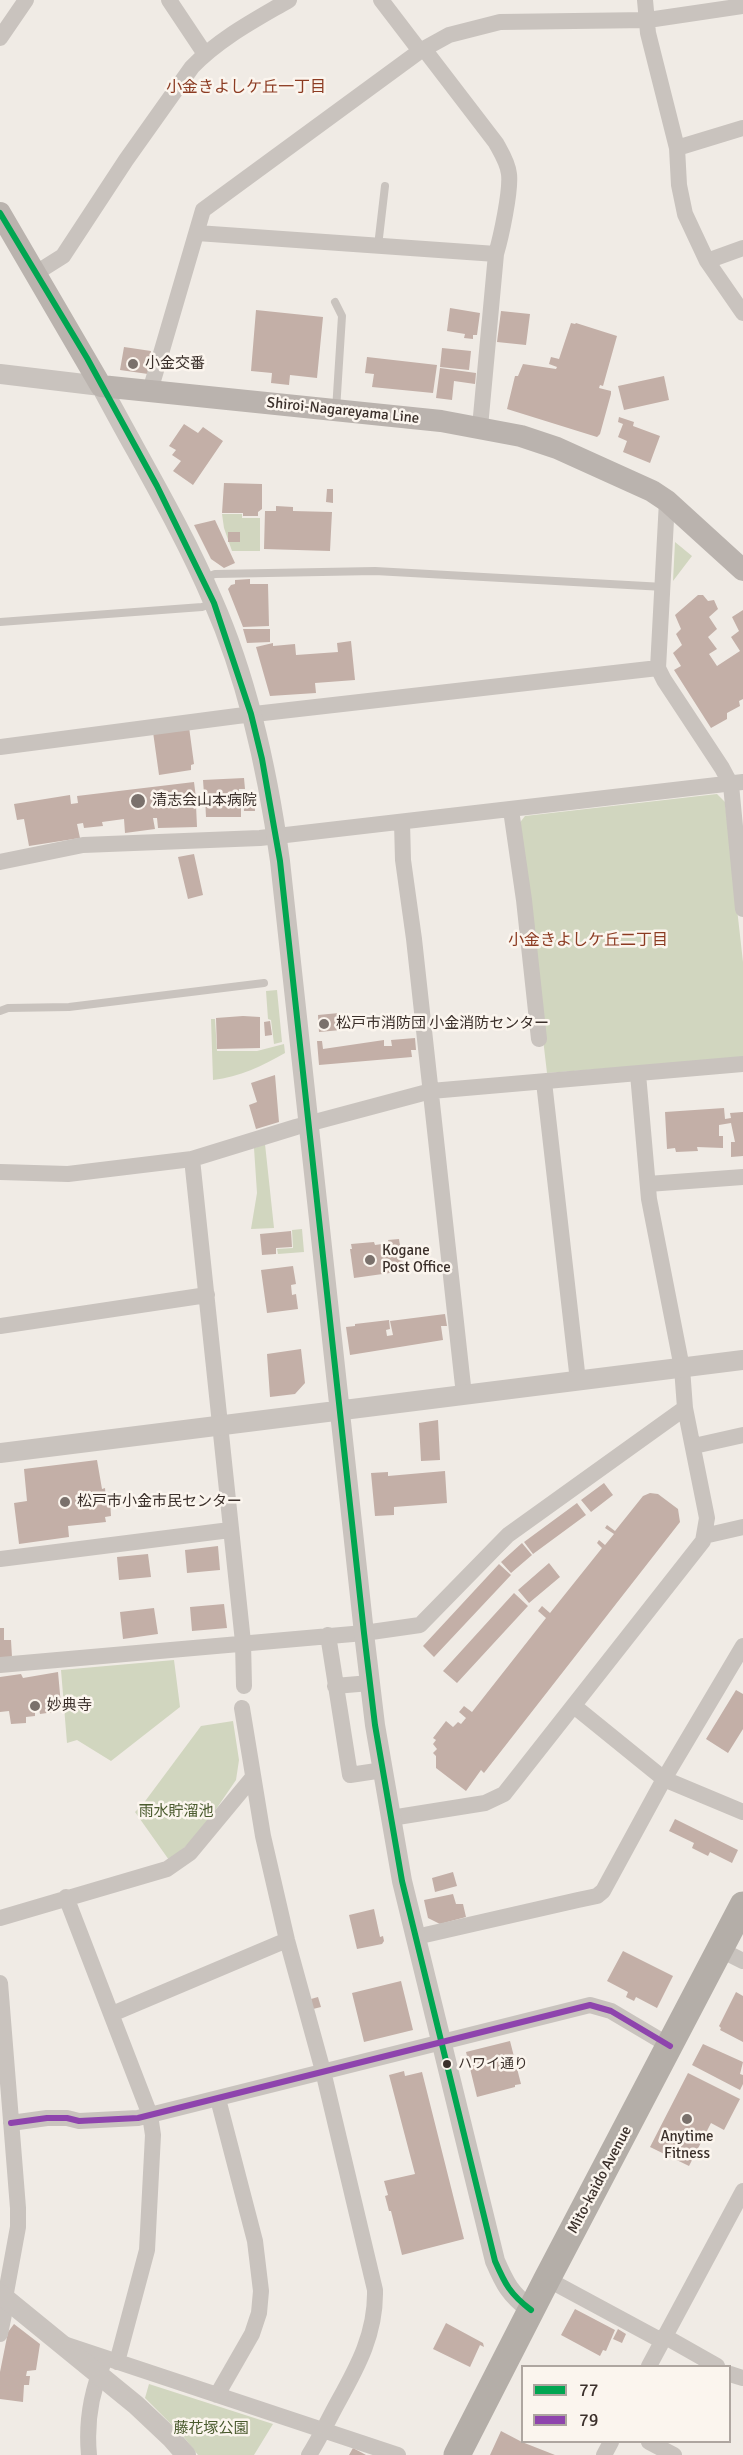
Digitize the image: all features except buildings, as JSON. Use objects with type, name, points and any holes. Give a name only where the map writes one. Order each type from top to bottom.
[{"type":"highway","name":"Mito-kaido Avenue","points":[[457,2455],[670,2046],[731,1955],[743,1905]]},
{"type":"main road","points":[[0,213],[101,386]]},
{"type":"main road","name":"Shiroi-Nagareyama Line","points":[[101,386],[480,427],[521,436],[557,448],[652,491],[667,501],[743,570]]},
{"type":"street","points":[[0,38],[27,0]]},
{"type":"street","points":[[169,0],[205,54]]},
{"type":"street","points":[[36,273],[63,256],[126,160],[192,66],[235,32],[289,0]]},
{"type":"street","points":[[381,0],[504,157],[509,174],[496,254],[480,427]]},
{"type":"street","points":[[645,0],[648,33],[677,148],[679,185],[685,214],[707,261],[743,313]]},
{"type":"street","points":[[150,391],[203,210],[422,50],[449,35],[500,22],[648,20],[743,6]]},
{"type":"street","points":[[677,148],[743,128]]},
{"type":"street","points":[[196,233],[496,254]]},
{"type":"street","points":[[707,261],[743,248]]},
{"type":"street","points":[[0,375],[101,386],[157,486],[203,578],[214,603],[251,714],[276,836],[364,1633],[382,1770],[416,1937],[495,2260],[506,2286],[531,2310]]},
{"type":"street","points":[[667,501],[658,668],[722,768],[737,784],[743,909]]},
{"type":"street","points":[[0,747],[251,714],[658,668]]},
{"type":"street","points":[[0,862],[83,844],[276,836],[737,784]]},
{"type":"street","points":[[511,810],[524,900],[539,1039]]},
{"type":"street","points":[[402,822],[406,889],[431,1091],[464,1395]]},
{"type":"street","points":[[0,1172],[68,1174],[192,1160],[309,1124],[431,1091],[743,1065]]},
{"type":"street","points":[[391,1818],[485,1803],[504,1794],[703,1541],[707,1518],[685,1408],[682,1368],[655,1237],[638,1074]]},
{"type":"street","points":[[544,1082],[579,1381]]},
{"type":"street","points":[[192,1160],[243,1642],[244,1686]]},
{"type":"street","points":[[648,1184],[743,1177]]},
{"type":"street","points":[[0,1326],[207,1295]]},
{"type":"street","points":[[0,1454],[743,1360]]},
{"type":"street","points":[[0,1665],[364,1633],[420,1625],[508,1535],[685,1408]]},
{"type":"street","points":[[694,1446],[743,1435]]},
{"type":"street","points":[[704,1536],[743,1527]]},
{"type":"street","points":[[0,1559],[230,1530]]},
{"type":"street","points":[[328,1635],[350,1775],[382,1770]]},
{"type":"street","points":[[416,1937],[597,1896],[603,1891],[664,1779],[743,1646]]},
{"type":"street","points":[[335,1686],[370,1683]]},
{"type":"street","points":[[574,1706],[664,1779],[743,1812]]},
{"type":"street","points":[[242,1708],[263,1836],[287,1940],[323,2070],[372,2273],[375,2308],[370,2335],[362,2358],[309,2455]]},
{"type":"street","points":[[0,1918],[167,1869],[190,1853],[253,1777]]},
{"type":"street","points":[[66,1897],[150,2115],[153,2135],[147,2250],[90,2416],[89,2455]]},
{"type":"street","points":[[112,2014],[287,1940]]},
{"type":"street","points":[[0,1983],[18,2228],[4,2297],[0,2334]]},
{"type":"street","points":[[11,2123],[47,2118],[67,2118],[80,2121],[124,2120],[150,2115],[590,2005],[610,2011],[670,2046]]},
{"type":"street","points":[[217,2395],[252,2334],[261,2291],[255,2241],[218,2098]]},
{"type":"street","points":[[650,2365],[743,2191]]},
{"type":"street","points":[[547,2279],[713,2365]]},
{"type":"street","points":[[4,2297],[61,2343],[107,2364],[217,2395],[398,2455]]},
{"type":"street","points":[[107,2364],[186,2455]]},
{"type":"street","points":[[651,2443],[674,2455]]},
{"type":"lane","points":[[378,246],[385,186]]},
{"type":"lane","points":[[335,302],[342,316],[336,410]]},
{"type":"lane","points":[[203,578],[215,574],[375,571],[664,587]]},
{"type":"lane","points":[[0,622],[202,607],[214,603]]},
{"type":"lane","points":[[0,1011],[8,1008],[69,1006],[264,983]]},
{"type":"green space","points":[[222,514],[242,514],[242,518],[260,518],[260,551],[232,551]]},
{"type":"green space","points":[[675,542],[692,556],[673,581]]},
{"type":"green space","points":[[717,794],[725,802],[743,962],[743,1058],[547,1073],[518,825],[525,816]]},
{"type":"green space","points":[[277,990],[282,1042],[274,1044],[271,1020],[268,1019],[266,991]]},
{"type":"green space","points":[[211,1019],[215,1019],[217,1051],[257,1051],[284,1044],[285,1053],[250,1070],[213,1080]]},
{"type":"green space","points":[[265,1144],[274,1228],[251,1229],[257,1193],[254,1148]]},
{"type":"green space","points":[[302,1229],[304,1252],[278,1254],[277,1249],[293,1248],[292,1230]]},
{"type":"green space","points":[[174,1660],[180,1707],[111,1761],[77,1740],[67,1743],[61,1670]]},
{"type":"green space","name":"雨水貯溜池","points":[[233,1721],[239,1760],[236,1780],[197,1837],[169,1860],[135,1812],[201,1726]]},
{"type":"green space","name":"藤花塚公園","points":[[149,2384],[273,2424],[254,2455],[198,2455],[183,2436],[145,2398]]},
{"type":"transit line","name":"77","points":[[0,213],[87,358],[157,486],[214,603],[251,714],[262,759],[280,861],[375,1725],[402,1881],[495,2261],[509,2288],[531,2310]]},
{"type":"transit line","name":"79","points":[[11,2123],[47,2118],[67,2118],[79,2121],[138,2118],[590,2005],[611,2011],[670,2046]]},
{"type":"place","name":"小金交番","points":[[133,364]]},
{"type":"place","name":"清志会山本病院","points":[[138,801]]},
{"type":"place","name":"松戸市消防団 小金消防センター","points":[[324,1024]]},
{"type":"place","name":"Kogane Post Office","points":[[370,1260]]},
{"type":"place","name":"松戸市小金市民センター","points":[[65,1502]]},
{"type":"place","name":"妙典寺","points":[[35,1706]]},
{"type":"place","name":"ハワイ通り","points":[[447,2064]]},
{"type":"place","name":"Anytime Fitness","points":[[687,2119]]},
{"type":"district","name":"小金きよしケ丘一丁目","points":[[246,88]]},
{"type":"district","name":"小金きよしケ丘二丁目","points":[[588,941]]}]
